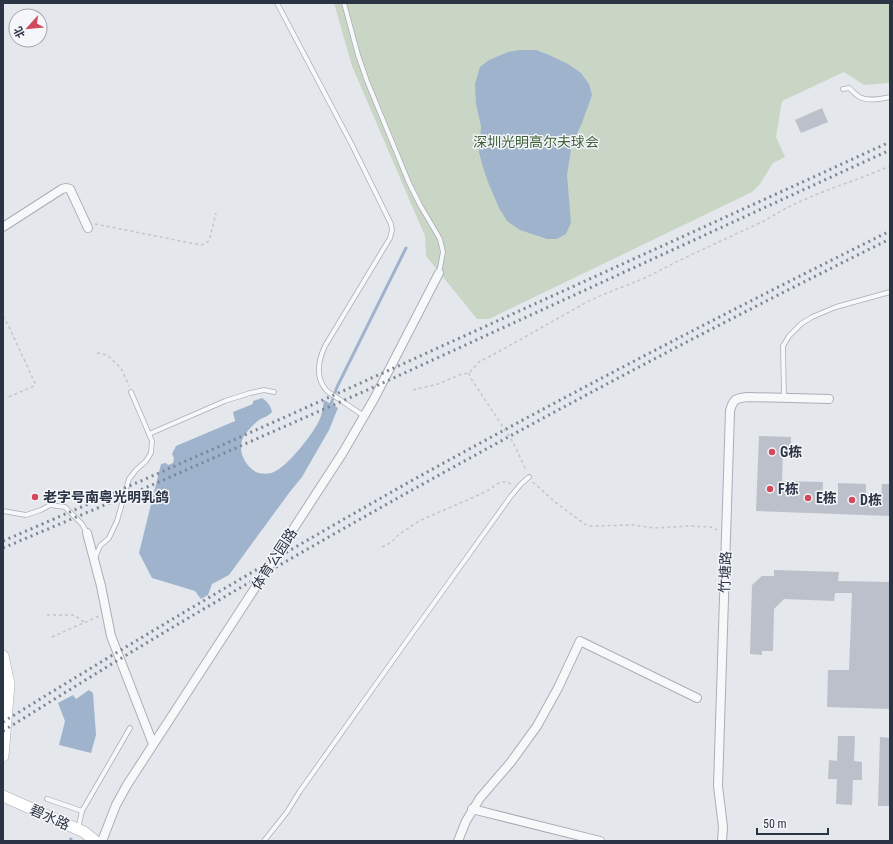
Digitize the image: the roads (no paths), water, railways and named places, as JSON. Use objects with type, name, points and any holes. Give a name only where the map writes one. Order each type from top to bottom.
[{"type":"street","points":[[3,227],[62,189],[66,188],[70,189],[87,225]]},
{"type":"street","name":"体育公园路","points":[[102,841],[120,795],[338,461],[364,416],[439,273]]},
{"type":"street","name":"竹塘路","points":[[722,841],[723,827],[718,786],[730,411],[732,403],[736,399],[741,398],[829,400]]},
{"type":"street","points":[[87,533],[101,586],[111,636],[153,744]]},
{"type":"street","points":[[458,841],[472,809],[511,762],[537,726],[558,688],[580,641],[697,698]]},
{"type":"street","points":[[3,656],[9,684],[3,756]]},
{"type":"street","name":"碧水路","points":[[3,796],[78,829],[95,841]]},
{"type":"street","points":[[472,809],[600,841]]},
{"type":"lane","points":[[277,3],[352,145],[391,224],[392,230],[390,238],[329,340],[319,364],[321,383],[327,391],[364,416]]},
{"type":"lane","points":[[344,3],[358,55],[408,183],[440,239],[443,252],[439,273]]},
{"type":"lane","points":[[842,89],[849,88],[862,98],[870,99],[890,97]]},
{"type":"lane","points":[[784,398],[783,346],[789,336],[801,324],[812,317],[836,307],[890,292]]},
{"type":"lane","points":[[149,434],[226,401],[264,390],[274,392]]},
{"type":"lane","points":[[94,560],[100,546],[109,538],[117,522],[129,479],[151,454],[152,441],[131,392]]},
{"type":"lane","points":[[264,841],[287,812],[300,791],[511,496],[529,477]]},
{"type":"lane","points":[[3,511],[26,515],[50,505],[65,507],[82,524],[87,533]]},
{"type":"lane","points":[[78,829],[82,811],[130,728]]},
{"type":"lane","points":[[47,799],[82,811]]},
{"type":"water","points":[[536,50],[568,64],[581,73],[589,84],[592,95],[582,123],[572,144],[567,175],[571,223],[566,234],[557,239],[547,239],[520,230],[507,221],[499,208],[488,182],[479,152],[481,126],[476,104],[475,84],[480,67],[489,60],[508,52]]},
{"type":"water","points":[[262,398],[271,408],[272,412],[259,420],[248,431],[243,438],[241,448],[243,457],[248,466],[256,472],[266,474],[277,470],[284,465],[298,451],[319,421],[322,414],[324,400],[338,408],[329,430],[302,477],[229,575],[212,584],[208,595],[201,599],[195,591],[152,578],[139,553],[161,464],[166,463],[168,465],[173,463],[174,458],[172,454],[176,446],[235,421],[233,412],[253,404],[253,401]]},
{"type":"water","points":[[89,690],[93,693],[96,735],[91,753],[59,745],[65,721],[58,703],[73,695],[76,699]]},
{"type":"waterway","points":[[331,404],[337,387],[406,248]]},
{"type":"railway","points":[[3,541],[347,389],[890,142]]},
{"type":"railway","points":[[3,548],[152,485],[374,387],[890,150]]},
{"type":"railway","points":[[3,722],[104,660],[411,481],[529,416],[649,353],[890,231]]},
{"type":"railway","points":[[3,731],[189,618],[488,448],[648,362],[890,239]]},
{"type":"place","name":"G栋","points":[[772,452]]},
{"type":"place","name":"F栋","points":[[770,489]]},
{"type":"place","name":"老字号南粤光明乳鸽","points":[[35,497]]},
{"type":"place","name":"E栋","points":[[808,498]]},
{"type":"place","name":"D栋","points":[[852,500]]},
{"type":"park label","name":"深圳光明高尔夫球会","points":[[536,142]]}]
